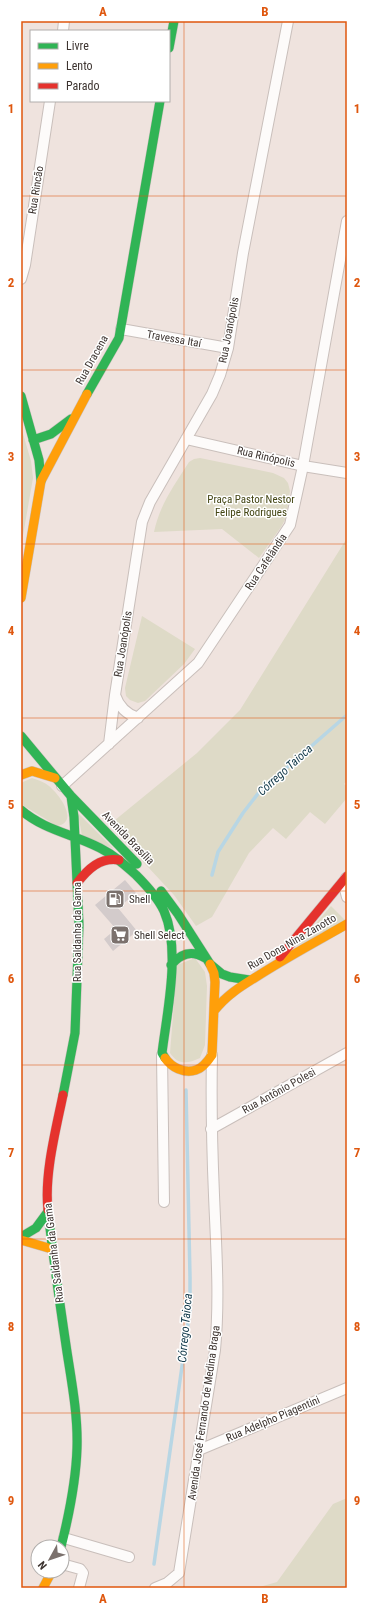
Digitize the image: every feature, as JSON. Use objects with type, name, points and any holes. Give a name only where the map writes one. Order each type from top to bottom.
[{"type":"main road","points":[[170,43],[174,21]]},
{"type":"main road","name":"Rua Dracena","points":[[21,598],[23,569],[41,481],[75,416],[117,343],[121,329],[160,102]]},
{"type":"main road","points":[[21,396],[39,460],[41,481]]},
{"type":"main road","points":[[33,440],[55,431],[75,416]]},
{"type":"main road","name":"Avenida Brasília","points":[[21,736],[71,796],[143,870],[164,895],[208,961]]},
{"type":"main road","points":[[21,775],[32,771],[59,782]]},
{"type":"main road","name":"Rua Saldanha da Gama","points":[[63,1539],[74,1482],[77,1448],[76,1411],[47,1213],[52,1149],[75,1033],[79,925],[75,838],[71,796]]},
{"type":"main road","name":"Avenida Brasília","points":[[21,810],[42,826],[93,844],[119,860],[141,880],[164,912],[170,931],[171,965]]},
{"type":"main road","points":[[77,883],[96,863],[108,858],[119,860]]},
{"type":"main road","points":[[276,963],[347,876]]},
{"type":"main road","name":"Rua Dona Nina Zanotto","points":[[214,1011],[229,992],[276,963],[347,924]]},
{"type":"main road","points":[[208,961],[197,953],[190,952],[177,958],[171,965],[162,1053],[169,1064],[184,1071],[196,1070],[201,1067],[212,1055]]},
{"type":"main road","name":"Rua Dona Nina Zanotto","points":[[208,961],[222,974],[230,978],[249,980]]},
{"type":"main road","name":"Avenida José Fernando de Medina Braga","points":[[208,961],[215,979],[212,1055]]},
{"type":"main road","points":[[21,1239],[39,1226],[47,1213]]},
{"type":"main road","points":[[21,1239],[52,1249]]},
{"type":"main road","points":[[43,1588],[48,1579]]},
{"type":"street","name":"Rua Joanópolis","points":[[110,744],[115,695],[142,522],[150,502],[212,394],[220,375],[228,348],[245,245],[288,21]]},
{"type":"street","name":"Rua Rincão","points":[[21,279],[24,245],[50,102]]},
{"type":"street","name":"Rua Cafelândia","points":[[59,782],[110,744],[192,670],[204,656],[287,531],[292,518],[303,466],[347,221]]},
{"type":"street","name":"Travessa Itaí","points":[[121,329],[228,348]]},
{"type":"street","name":"Rua Rinópolis","points":[[186,439],[303,466],[347,474]]},
{"type":"street","points":[[115,695],[121,707],[132,716],[138,718]]},
{"type":"street","points":[[347,876],[344,885],[347,897]]},
{"type":"street","points":[[162,1053],[164,1202]]},
{"type":"street","name":"Rua Antônio Polesi","points":[[211,1129],[347,1053]]},
{"type":"street","name":"Avenida José Fernando de Medina Braga","points":[[154,1588],[167,1583],[178,1573],[215,1350],[217,1323],[217,1269],[211,1129],[212,1055]]},
{"type":"street","name":"Rua Adelpho Piagentini","points":[[199,1450],[347,1388]]},
{"type":"street","points":[[70,1544],[129,1557]]},
{"type":"street","points":[[70,1566],[80,1569],[82,1573],[79,1588]]},
{"type":"green space","points":[[21,427],[31,461],[33,478],[21,547]]},
{"type":"green space","name":"Praça Pastor Nestor Felipe Rodrigues","points":[[200,458],[273,473],[284,478],[288,483],[290,491],[286,518],[259,558],[222,529],[154,532],[160,513],[173,487],[189,462]]},
{"type":"green space","points":[[347,538],[347,781],[344,784],[347,786],[347,798],[325,824],[310,812],[286,839],[273,828],[249,853],[212,917],[196,926],[174,895],[109,825],[197,753],[240,710]]},
{"type":"green space","points":[[142,616],[195,649],[184,664],[145,701],[138,703],[130,700],[126,696],[125,688]]},
{"type":"green space","points":[[32,778],[43,782],[58,795],[67,814],[67,819],[64,823],[57,826],[21,804],[21,784]]},
{"type":"green space","points":[[78,813],[114,849],[82,836]]},
{"type":"green space","points":[[331,906],[346,921],[295,947]]},
{"type":"green space","points":[[195,958],[205,972],[207,986],[205,1045],[200,1058],[183,1062],[176,1060],[170,1053],[177,965]]},
{"type":"green space","points":[[347,1498],[347,1588],[256,1588],[277,1582],[333,1504]]},
{"type":"building","points":[[125,880],[136,893],[118,908],[137,931],[113,951],[104,939],[116,929],[95,905]]},
{"type":"waterway","name":"Córrego Taioca","points":[[212,875],[218,852],[243,813],[260,791],[347,715]]},
{"type":"waterway","name":"Córrego Taioca","points":[[154,1564],[190,1310],[186,1090]]},
{"type":"traffic: fast","points":[[170,43],[174,21]]},
{"type":"traffic: fast","points":[[87,394],[119,338],[160,102]]},
{"type":"traffic: fast","points":[[21,396],[39,460],[41,481]]},
{"type":"traffic: fast","points":[[33,440],[51,434],[71,419]]},
{"type":"traffic: fast","points":[[21,736],[71,796],[137,864]]},
{"type":"traffic: fast","points":[[63,1095],[75,1033],[79,925],[74,817],[71,796]]},
{"type":"traffic: fast","points":[[21,810],[30,817],[49,827],[90,843],[110,854],[140,879],[162,906],[169,927],[172,944],[171,981],[162,1053],[165,1058]]},
{"type":"traffic: fast","points":[[161,891],[178,914],[210,964],[222,974],[249,980]]},
{"type":"traffic: fast","points":[[171,965],[183,955],[187,954],[196,954],[205,958]]},
{"type":"traffic: fast","points":[[48,1210],[77,1424],[74,1486],[63,1539]]},
{"type":"traffic: fast","points":[[21,1237],[36,1228],[47,1213]]},
{"type":"traffic: slow","points":[[21,598],[41,481],[87,394]]},
{"type":"traffic: slow","points":[[21,775],[32,771],[55,778]]},
{"type":"traffic: slow","points":[[214,1011],[225,999],[244,985],[347,924]]},
{"type":"traffic: slow","points":[[165,1058],[174,1067],[191,1071],[199,1069],[203,1066],[212,1055],[215,982],[214,973],[210,964]]},
{"type":"traffic: slow","points":[[21,1240],[52,1249]]},
{"type":"traffic: slow","points":[[43,1588],[48,1579]]},
{"type":"traffic: jam","points":[[77,883],[90,869],[100,862],[106,860],[119,860]]},
{"type":"traffic: jam","points":[[280,957],[347,876]]},
{"type":"traffic: jam","points":[[48,1210],[47,1196],[49,1167],[63,1095]]},
{"type":"place","name":"Shell","points":[[115,899]]},
{"type":"place","name":"Shell Select","points":[[120,935]]}]
